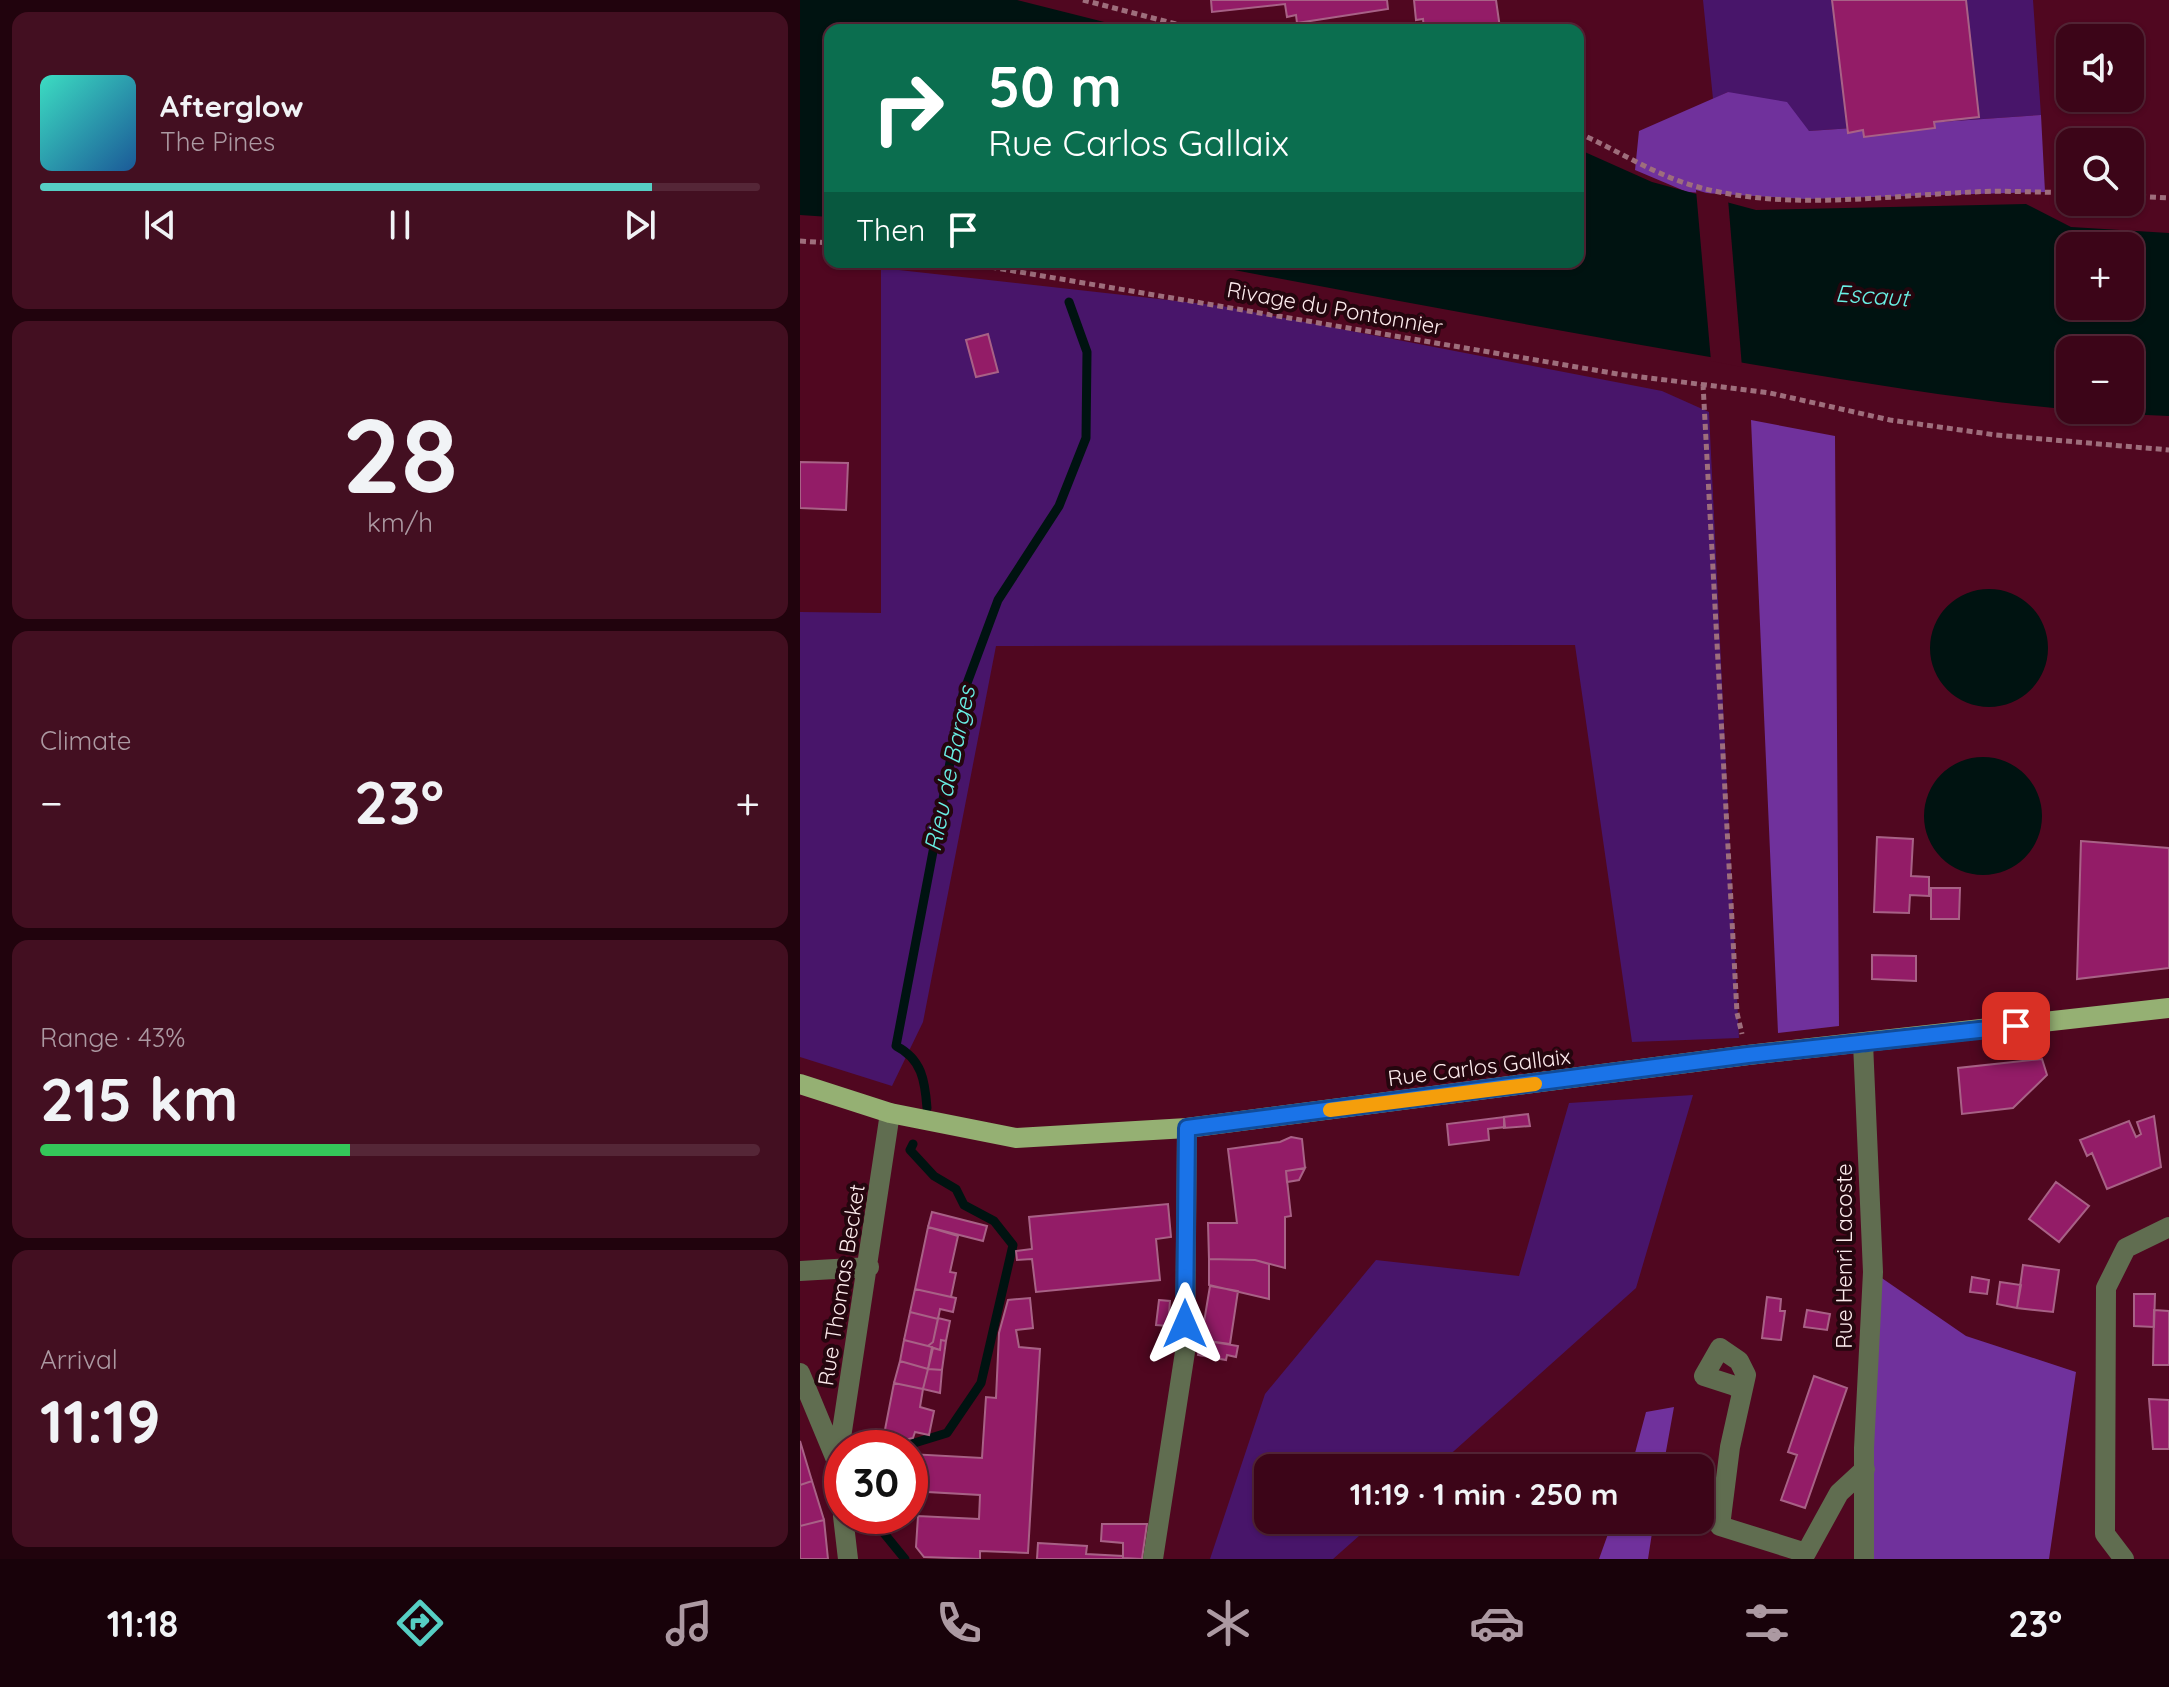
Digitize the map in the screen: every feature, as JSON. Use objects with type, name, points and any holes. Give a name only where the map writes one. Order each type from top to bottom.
[{"type":"main road","name":"Rue Carlos Gallaix","points":[[800,1084],[890,1113],[1016,1138],[1187,1128],[1748,1055],[2169,1008]]},
{"type":"street","name":"Rue Henri Lacoste","points":[[1863,1043],[1873,1272],[1864,1559]]},
{"type":"street","name":"Rue Thomas Becket","points":[[843,1430],[890,1113]]},
{"type":"street","points":[[1153,1559],[1185,1352],[1187,1128]]},
{"type":"street","points":[[2124,1559],[2105,1534],[2106,1288],[2126,1248],[2169,1227]]},
{"type":"street","points":[[800,1271],[869,1267]]},
{"type":"street","name":"Rue Thomas Becket","points":[[800,1373],[824,1432]]},
{"type":"street","points":[[1742,1392],[1720,1526],[1806,1553],[1839,1493],[1865,1469]]},
{"type":"street","points":[[845,1534],[848,1559]]},
{"type":"path","points":[[1083,0],[1176,24]]},
{"type":"path","points":[[1584,136],[1622,157],[1685,183],[1743,194],[1806,199],[1985,191],[2056,192]]},
{"type":"path","points":[[2144,197],[2169,198]]},
{"type":"path","points":[[800,241],[824,243]]},
{"type":"path","name":"Rivage du Pontonnier","points":[[996,268],[1618,374],[1770,393],[1890,420],[2169,450]]},
{"type":"path","points":[[1703,384],[1737,1013],[1748,1055]]},
{"type":"shaded area","points":[[1703,0],[2033,0],[2041,115],[1809,131],[1728,92],[1713,99]]},
{"type":"shaded area","points":[[1728,92],[1787,102],[1809,131],[2041,115],[2045,192],[1806,199],[1687,192],[1635,170],[1639,131]]},
{"type":"shaded area","points":[[881,268],[1222,306],[1662,391],[1709,412],[1739,1038],[1632,1042],[1575,645],[996,646],[923,1022],[892,1086],[800,1057],[800,612],[881,613]]},
{"type":"shaded area","points":[[1751,420],[1835,436],[1839,1026],[1778,1033]]},
{"type":"shaded area","points":[[1693,1095],[1636,1288],[1451,1454],[1254,1454],[1254,1534],[1361,1534],[1333,1559],[1210,1559],[1265,1394],[1376,1260],[1519,1276],[1569,1103]]},
{"type":"shaded area","points":[[1873,1272],[1966,1336],[2076,1372],[2049,1559],[1864,1559]]},
{"type":"shaded area","points":[[1674,1407],[1666,1454],[1635,1454],[1646,1412]]},
{"type":"shaded area","points":[[1608,1534],[1652,1534],[1648,1559],[1599,1559]]},
{"type":"water","points":[[800,0],[1017,0],[1112,24],[824,24],[824,217],[800,215]]},
{"type":"water","name":"Escaut","points":[[1584,152],[1652,182],[1756,210],[2026,204],[2071,227],[2169,233],[2169,416],[2144,415],[2144,336],[2056,336],[2056,408],[1959,397],[1750,364],[1223,268],[1584,268]]},
{"type":"water","points":[[1989,589],[2012,593],[2031,606],[2044,625],[2048,648],[2044,671],[2031,690],[2012,703],[1989,707],[1966,703],[1947,690],[1934,671],[1930,648],[1934,625],[1947,606],[1966,593]]},
{"type":"water","points":[[1983,757],[2006,761],[2025,774],[2038,793],[2042,816],[2038,839],[2025,858],[2006,871],[1983,875],[1960,871],[1941,858],[1928,839],[1924,816],[1928,793],[1941,774],[1960,761]]},
{"type":"pier","points":[[1696,190],[1728,199],[1742,367],[1711,361]]},
{"type":"building","points":[[1211,0],[1387,0],[1388,9],[1297,23],[1296,15],[1287,17],[1285,4],[1212,12]]},
{"type":"building","points":[[1414,0],[1496,0],[1499,24],[1423,24],[1423,19],[1416,20]]},
{"type":"building","points":[[1832,0],[1966,0],[1979,117],[1934,122],[1935,128],[1864,137],[1863,130],[1848,133]]},
{"type":"building","points":[[988,334],[998,372],[976,377],[966,340]]},
{"type":"building","points":[[800,462],[848,463],[846,510],[800,508]]},
{"type":"building","points":[[1877,837],[1913,839],[1911,876],[1929,877],[1929,896],[1910,895],[1909,913],[1874,912]]},
{"type":"building","points":[[2081,841],[2169,848],[2169,968],[2077,979]]},
{"type":"building","points":[[1931,888],[1960,888],[1959,919],[1931,919]]},
{"type":"building","points":[[1872,955],[1916,956],[1916,981],[1872,979]]},
{"type":"building","points":[[2042,1059],[2047,1075],[2013,1108],[1962,1114],[1958,1068]]},
{"type":"building","points":[[1528,1114],[1530,1126],[1504,1128],[1504,1117]]},
{"type":"building","points":[[2154,1116],[2161,1167],[2107,1189],[2092,1153],[2087,1156],[2080,1140],[2129,1121],[2136,1137],[2141,1134],[2137,1122]]},
{"type":"building","points":[[1504,1117],[1505,1127],[1488,1129],[1489,1140],[1449,1145],[1447,1124]]},
{"type":"building","points":[[1291,1137],[1302,1139],[1305,1168],[1286,1171],[1291,1216],[1285,1217],[1285,1268],[1255,1260],[1209,1259],[1208,1223],[1237,1223],[1228,1149],[1280,1142]]},
{"type":"building","points":[[1305,1168],[1299,1180],[1287,1182],[1286,1171]]},
{"type":"building","points":[[2056,1182],[2089,1206],[2059,1242],[2029,1219]]},
{"type":"building","points":[[1168,1204],[1171,1237],[1156,1239],[1160,1280],[1036,1292],[1032,1259],[1017,1260],[1016,1251],[1032,1249],[1029,1217]]},
{"type":"building","points":[[932,1212],[987,1226],[983,1241],[928,1227]]},
{"type":"building","points":[[928,1227],[958,1236],[950,1272],[956,1273],[951,1297],[915,1289]]},
{"type":"building","points":[[1209,1259],[1255,1260],[1269,1264],[1269,1299],[1209,1285]]},
{"type":"building","points":[[2023,1265],[2059,1270],[2053,1312],[2017,1308]]},
{"type":"building","points":[[1972,1277],[1989,1280],[1987,1294],[1970,1292]]},
{"type":"building","points":[[2000,1282],[2021,1285],[2017,1308],[1997,1304]]},
{"type":"building","points":[[1210,1286],[1238,1291],[1230,1344],[1201,1340]]},
{"type":"building","points":[[915,1289],[956,1298],[953,1312],[940,1309],[938,1319],[910,1312]]},
{"type":"building","points":[[2134,1294],[2155,1294],[2154,1327],[2134,1326]]},
{"type":"building","points":[[1767,1297],[1781,1299],[1780,1311],[1785,1311],[1781,1340],[1762,1338]]},
{"type":"building","points":[[1030,1298],[1033,1328],[1016,1330],[1019,1347],[1040,1349],[1028,1553],[980,1551],[980,1559],[924,1557],[916,1547],[917,1534],[928,1534],[928,1516],[979,1519],[980,1495],[928,1492],[928,1455],[982,1458],[986,1397],[996,1398],[999,1333],[1008,1300]]},
{"type":"building","points":[[1159,1300],[1170,1301],[1168,1326],[1156,1325]]},
{"type":"building","points":[[1807,1310],[1830,1314],[1827,1330],[1804,1327]]},
{"type":"building","points":[[2154,1310],[2169,1311],[2169,1365],[2153,1365]]},
{"type":"building","points":[[910,1312],[938,1319],[933,1342],[928,1346],[904,1340]]},
{"type":"building","points":[[938,1318],[950,1321],[946,1341],[941,1340],[940,1350],[928,1346],[933,1342]]},
{"type":"building","points":[[904,1340],[932,1347],[928,1369],[900,1361]]},
{"type":"building","points":[[941,1340],[946,1341],[942,1370],[928,1369],[933,1348],[940,1350]]},
{"type":"building","points":[[1201,1340],[1238,1346],[1236,1357],[1227,1355],[1226,1360],[1198,1355]]},
{"type":"building","points":[[900,1361],[928,1369],[923,1389],[894,1383]]},
{"type":"building","points":[[928,1369],[942,1370],[940,1393],[923,1389]]},
{"type":"building","points":[[1814,1376],[1847,1388],[1805,1508],[1781,1500],[1797,1455],[1788,1452]]},
{"type":"building","points":[[894,1383],[923,1389],[920,1407],[934,1411],[929,1435],[928,1430],[885,1430]]},
{"type":"building","points":[[2149,1399],[2169,1400],[2169,1449],[2153,1449]]},
{"type":"building","points":[[800,1441],[812,1481],[800,1485]]},
{"type":"building","points":[[812,1481],[824,1520],[800,1526],[800,1485]]},
{"type":"building","points":[[824,1520],[828,1559],[800,1559],[800,1526]]},
{"type":"building","points":[[1102,1524],[1147,1524],[1142,1559],[1123,1558],[1123,1543],[1101,1541]]},
{"type":"building","points":[[1038,1543],[1087,1546],[1086,1554],[1123,1556],[1123,1559],[1037,1559]]},
{"type":"waterway","name":"Rieu de Barges","points":[[927,1108],[917,1064],[896,1046],[963,694],[998,600],[1059,506],[1086,438],[1087,352],[1069,302]]},
{"type":"waterway","name":"Rieu de Barges","points":[[913,1144],[910,1150],[934,1176],[956,1189],[964,1205],[994,1221],[1013,1245],[981,1383],[947,1433],[928,1439]]},
{"type":"waterway","name":"Rieu de Barges","points":[[885,1534],[905,1559]]},
{"type":"slow traffic","points":[[1330,1110],[1535,1084]]},
{"type":"route","points":[[1185,1324],[1187,1128],[1748,1055],[2016,1026]]}]
